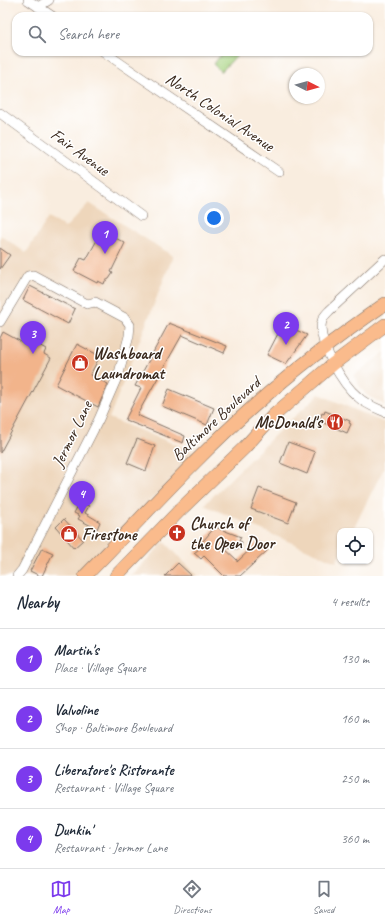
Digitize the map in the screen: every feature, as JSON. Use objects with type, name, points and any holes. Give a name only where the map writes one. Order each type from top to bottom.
[{"type":"highway","name":"Baltimore Boulevard","points":[[85,576],[252,407],[326,347],[385,304]]},
{"type":"highway","points":[[116,576],[180,510],[244,448],[273,416],[333,364],[385,325]]},
{"type":"street","points":[[28,0],[46,12]]},
{"type":"street","points":[[38,6],[49,0]]},
{"type":"street","name":"North Colonial Avenue","points":[[110,56],[279,172]]},
{"type":"street","name":"Fair Avenue","points":[[0,113],[141,216]]},
{"type":"street","points":[[385,259],[325,316],[322,320],[321,329],[326,347],[340,376],[359,398],[385,412]]},
{"type":"street","name":"Jermor Lane","points":[[0,322],[26,279],[30,275],[39,278],[86,304],[95,302],[125,318],[130,325],[129,336],[119,373],[99,419],[22,570],[16,576]]},
{"type":"shaded area","points":[[89,203],[173,256],[109,418],[196,454],[76,576],[0,576],[0,235],[26,253],[49,217],[65,228]]},
{"type":"shaded area","points":[[385,352],[385,405],[366,395],[353,376]]},
{"type":"shaded area","points":[[319,394],[385,423],[385,466],[354,528],[337,528],[336,562],[204,505],[282,428]]},
{"type":"shaded area","points":[[164,542],[198,576],[131,576]]},
{"type":"green space","points":[[220,56],[236,56],[221,72],[213,64]]},
{"type":"building","points":[[102,231],[125,243],[111,272],[113,273],[104,284],[98,281],[97,283],[74,271],[81,258],[86,260]]},
{"type":"building","points":[[0,248],[10,255],[0,269]]},
{"type":"building","points":[[30,286],[75,309],[68,324],[23,300]]},
{"type":"building","points":[[169,323],[227,346],[224,353],[182,335],[137,415],[185,436],[183,443],[125,420],[141,388],[135,386]]},
{"type":"building","points":[[283,324],[307,335],[286,364],[267,355]]},
{"type":"building","points":[[3,332],[34,349],[37,344],[46,349],[44,354],[51,358],[0,453],[0,338]]},
{"type":"building","points":[[77,344],[100,356],[90,375],[108,384],[98,407],[56,385]]},
{"type":"building","points":[[169,389],[214,408],[207,425],[162,406]]},
{"type":"building","name":"McDonald's","points":[[325,411],[350,421],[349,423],[351,424],[347,433],[319,421],[322,413],[324,414]]},
{"type":"building","points":[[137,439],[155,446],[146,471],[127,463]]},
{"type":"building","points":[[288,442],[315,452],[307,474],[280,463]]},
{"type":"building","points":[[259,488],[296,502],[288,523],[251,509]]},
{"type":"building","points":[[80,502],[89,506],[85,513],[100,522],[97,529],[78,519],[80,516],[74,513]]},
{"type":"building","name":"Firestone","points":[[64,519],[83,540],[74,548],[56,527]]},
{"type":"building","points":[[215,527],[241,537],[239,541],[242,542],[240,549],[224,548],[237,560],[237,562],[259,541],[268,550],[240,576],[224,576],[204,556],[201,559],[194,553],[199,549],[198,547]]},
{"type":"building","points":[[42,548],[53,553],[42,576],[40,576],[30,571]]},
{"type":"building","points":[[178,563],[192,576],[165,576]]},
{"type":"place","name":"Martin's","points":[[105,254]]},
{"type":"place","name":"Valvoline","points":[[286,345]]},
{"type":"place","name":"Liberatore's Ristorante","points":[[33,354]]},
{"type":"place","name":"Washboard Laundromat","points":[[80,363]]},
{"type":"place","name":"McDonald's","points":[[335,422]]},
{"type":"place","name":"Dunkin'","points":[[82,514]]},
{"type":"place","name":"Church of the Open Door","points":[[177,533]]},
{"type":"place","name":"Firestone","points":[[69,534]]}]
